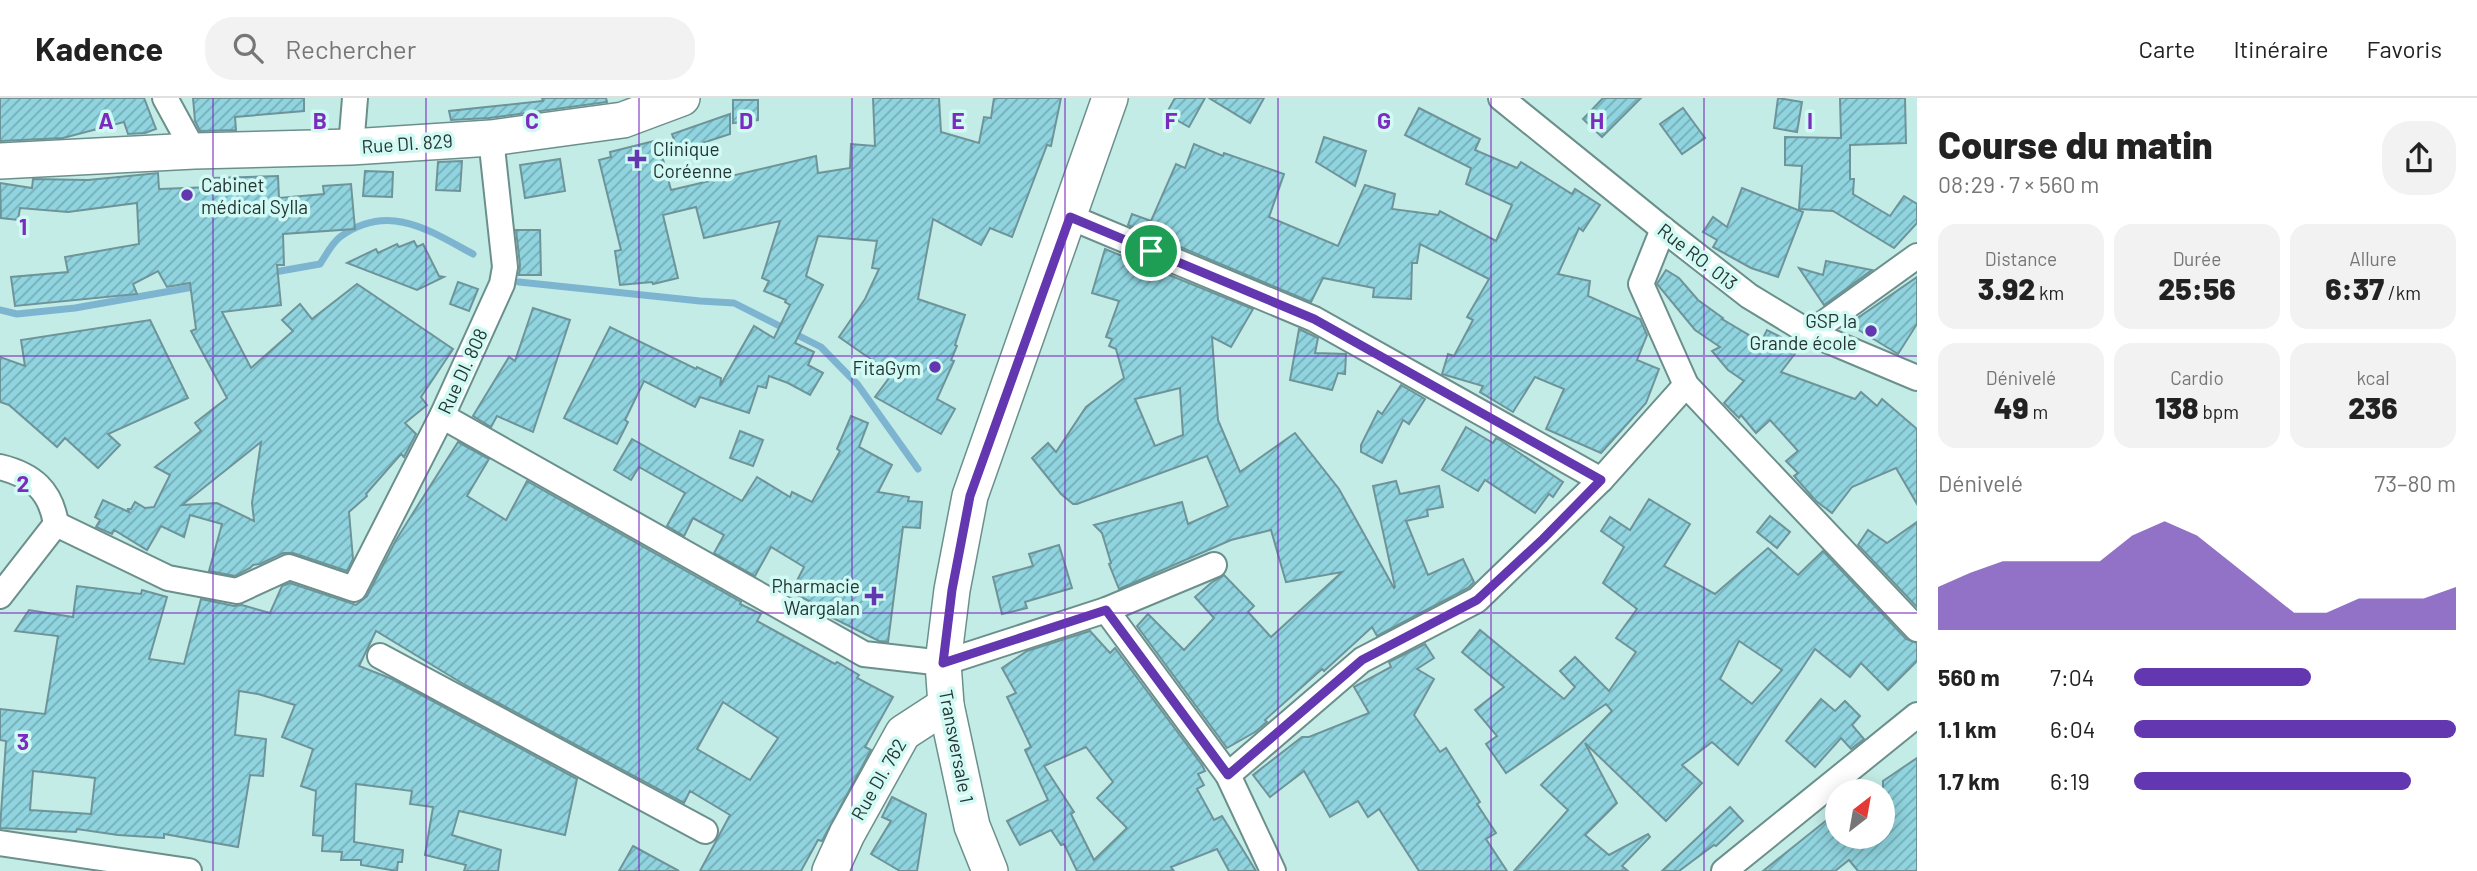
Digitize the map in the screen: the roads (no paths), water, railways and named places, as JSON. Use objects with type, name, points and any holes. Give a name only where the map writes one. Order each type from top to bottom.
[{"type":"street","points":[[165,98],[194,151]]},
{"type":"street","points":[[351,147],[355,98]]},
{"type":"street","name":"Rue DI. 829","points":[[0,161],[194,151],[351,147],[491,138],[623,120],[682,98]]},
{"type":"street","name":"Transversale 1","points":[[990,871],[972,826],[946,705],[943,663],[952,590],[970,496],[1110,98]]},
{"type":"street","name":"Rue RO. 013","points":[[1501,98],[1749,296],[1810,333],[1917,378]]},
{"type":"street","name":"Rue DI. 808","points":[[55,515],[168,578],[237,592],[289,567],[354,589],[442,416],[502,284],[505,267],[491,138]]},
{"type":"street","points":[[1070,217],[1314,319],[1601,480]]},
{"type":"street","points":[[1663,229],[1641,284],[1686,385],[1917,629]]},
{"type":"street","points":[[1810,333],[1917,256]]},
{"type":"street","points":[[1228,775],[1362,660],[1477,600],[1601,480],[1686,385]]},
{"type":"street","points":[[442,416],[864,654],[943,663],[1106,610],[1214,565]]},
{"type":"street","points":[[0,467],[39,485],[55,515],[0,596]]},
{"type":"street","points":[[1106,610],[1228,775],[1273,871]]},
{"type":"street","points":[[380,656],[705,831]]},
{"type":"street","name":"Rue DI. 762","points":[[830,871],[847,834],[903,733],[946,705]]},
{"type":"street","points":[[1724,871],[1917,715]]},
{"type":"street","points":[[0,843],[184,871]]},
{"type":"waterway","points":[[269,273],[320,264],[340,237],[358,227],[375,222],[408,223],[473,254]]},
{"type":"waterway","points":[[519,282],[734,303],[821,347],[858,385],[918,469]]},
{"type":"waterway","points":[[0,310],[17,314],[75,308],[199,286]]},
{"type":"place","name":"Clinique Coréenne","points":[[637,159]]},
{"type":"place","name":"Cabinet médical Sylla","points":[[187,195]]},
{"type":"place","name":"GSP la Grande école","points":[[1871,331]]},
{"type":"place","name":"FitaGym","points":[[935,367]]},
{"type":"place","name":"Pharmacie Wargalan","points":[[874,596]]}]
